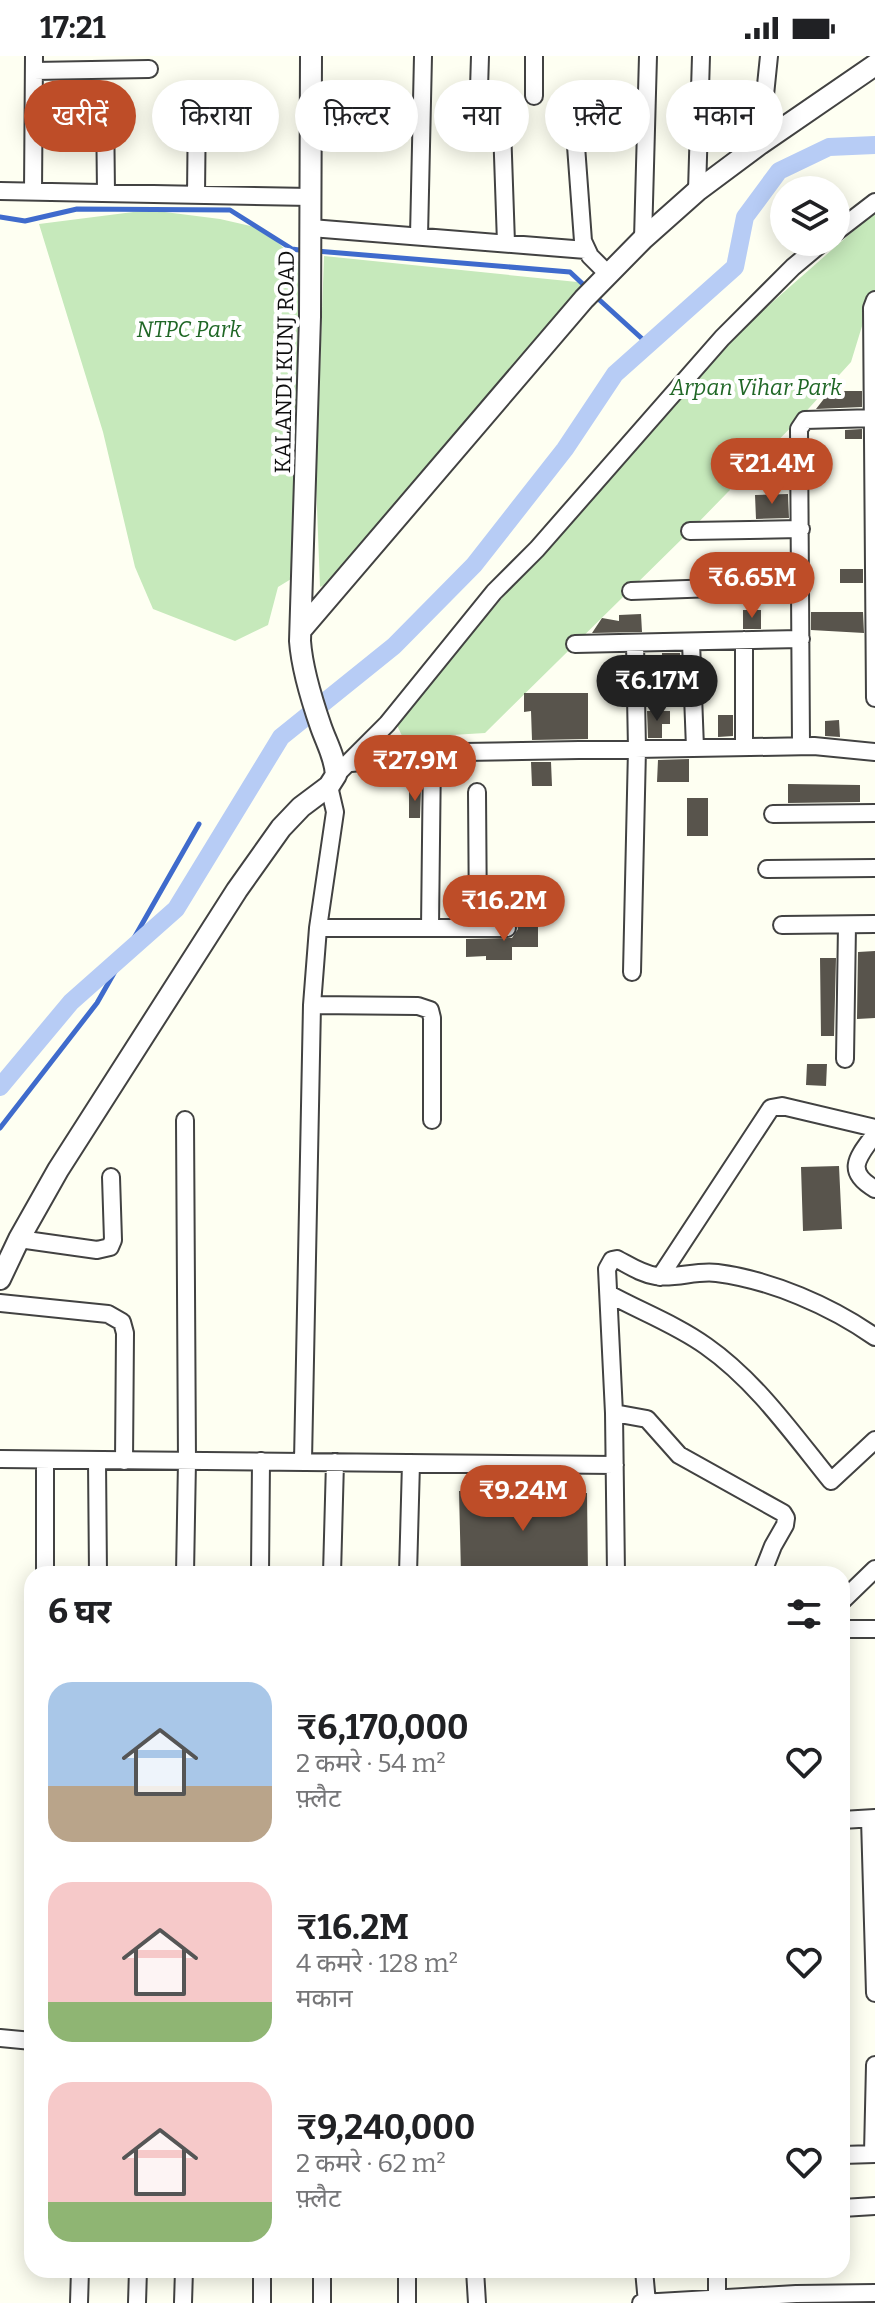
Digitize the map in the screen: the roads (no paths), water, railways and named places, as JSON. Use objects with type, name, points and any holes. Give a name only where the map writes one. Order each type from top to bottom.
[{"type":"street","name":"KALANDI KUNJ ROAD","points":[[311,56],[311,243],[301,650],[321,727],[339,775]]},
{"type":"street","points":[[419,236],[423,56]]},
{"type":"street","points":[[479,80],[480,56]]},
{"type":"street","points":[[534,56],[534,96]]},
{"type":"street","points":[[643,239],[648,56]]},
{"type":"street","points":[[697,191],[701,56]]},
{"type":"street","points":[[767,80],[769,56]]},
{"type":"street","points":[[33,192],[34,63],[149,69]]},
{"type":"street","points":[[783,128],[875,65]]},
{"type":"street","points":[[106,152],[106,193]]},
{"type":"street","points":[[196,152],[196,195]]},
{"type":"street","points":[[503,152],[506,243]]},
{"type":"street","points":[[577,152],[586,250],[596,287]]},
{"type":"street","points":[[301,630],[596,287],[643,239],[697,191],[749,152]]},
{"type":"street","points":[[0,191],[311,197]]},
{"type":"street","points":[[850,221],[875,202]]},
{"type":"street","points":[[311,243],[419,236],[586,250]]},
{"type":"street","points":[[0,1279],[58,1170],[237,890],[281,828],[339,775],[387,724],[494,592],[537,549],[711,349],[750,307],[807,256]]},
{"type":"street","points":[[875,300],[872,308],[875,698]]},
{"type":"street","points":[[801,746],[801,425],[805,420],[874,418]]},
{"type":"street","points":[[690,531],[801,529]]},
{"type":"street","points":[[631,591],[801,585]]},
{"type":"street","points":[[575,644],[801,639]]},
{"type":"street","points":[[744,640],[744,747]]},
{"type":"street","points":[[691,642],[695,748]]},
{"type":"street","points":[[632,972],[637,749],[635,643]]},
{"type":"street","points":[[339,775],[432,754],[801,746],[875,752]]},
{"type":"street","points":[[430,928],[432,754]]},
{"type":"street","points":[[303,1461],[312,1005],[318,928],[339,775]]},
{"type":"street","points":[[477,792],[478,928]]},
{"type":"street","points":[[773,814],[875,813]]},
{"type":"street","points":[[767,869],[875,868]]},
{"type":"street","points":[[782,925],[875,924]]},
{"type":"street","points":[[845,1059],[847,925]]},
{"type":"street","points":[[318,928],[507,928]]},
{"type":"street","points":[[312,1005],[418,1006],[430,1010],[432,1120]]},
{"type":"street","points":[[660,1277],[771,1108],[782,1106],[875,1131],[860,1154],[856,1172],[859,1178],[875,1189]]},
{"type":"street","points":[[185,1120],[185,1566]]},
{"type":"street","points":[[19,1239],[97,1250],[110,1247],[113,1240],[111,1177]]},
{"type":"street","points":[[616,1566],[614,1413],[607,1269],[612,1260],[617,1259],[660,1277],[708,1272],[748,1279],[793,1294],[875,1337]]},
{"type":"street","points":[[609,1294],[698,1340],[714,1352],[780,1418],[831,1481],[875,1440]]},
{"type":"street","points":[[0,1303],[108,1314],[122,1322],[125,1333],[124,1461]]},
{"type":"street","points":[[614,1413],[647,1419],[679,1455],[783,1513],[785,1525],[765,1566]]},
{"type":"street","points":[[0,1459],[615,1465]]},
{"type":"street","points":[[45,1461],[45,1566]]},
{"type":"street","points":[[97,1461],[98,1566]]},
{"type":"street","points":[[260,1566],[261,1461]]},
{"type":"street","points":[[332,1566],[335,1462]]},
{"type":"street","points":[[408,1566],[411,1463]]},
{"type":"street","points":[[850,1593],[875,1569]]},
{"type":"street","points":[[850,1629],[875,1629]]},
{"type":"street","points":[[850,1819],[872,1818],[875,1993]]},
{"type":"street","points":[[0,2038],[24,2040]]},
{"type":"street","points":[[850,2155],[874,2154],[875,2065]]},
{"type":"street","points":[[850,2208],[875,2206]]},
{"type":"street","points":[[79,2303],[80,2278]]},
{"type":"street","points":[[137,2303],[138,2278]]},
{"type":"street","points":[[183,2303],[184,2278]]},
{"type":"street","points":[[262,2278],[262,2303]]},
{"type":"street","points":[[322,2278],[322,2303]]},
{"type":"street","points":[[407,2278],[407,2303]]},
{"type":"street","points":[[475,2278],[477,2303]]},
{"type":"street","points":[[644,2278],[645,2303],[853,2298],[875,2293]]},
{"type":"street","points":[[717,2278],[717,2301]]},
{"type":"waterway","points":[[0,1087],[71,1002],[176,909],[281,737],[394,646],[474,565],[565,449],[615,374],[735,267],[745,217],[779,171],[829,147],[875,145]]},
{"type":"waterway","points":[[0,217],[25,221],[77,209],[230,210],[292,249],[306,251]]},
{"type":"waterway","points":[[316,251],[570,272],[587,288]]},
{"type":"waterway","points":[[594,295],[649,345]]},
{"type":"waterway","points":[[0,1128],[97,1003],[199,824]]},
{"type":"park label","name":"NTPC Park","points":[[189,329]]},
{"type":"park label","name":"Arpan Vihar Park","points":[[756,387]]}]
